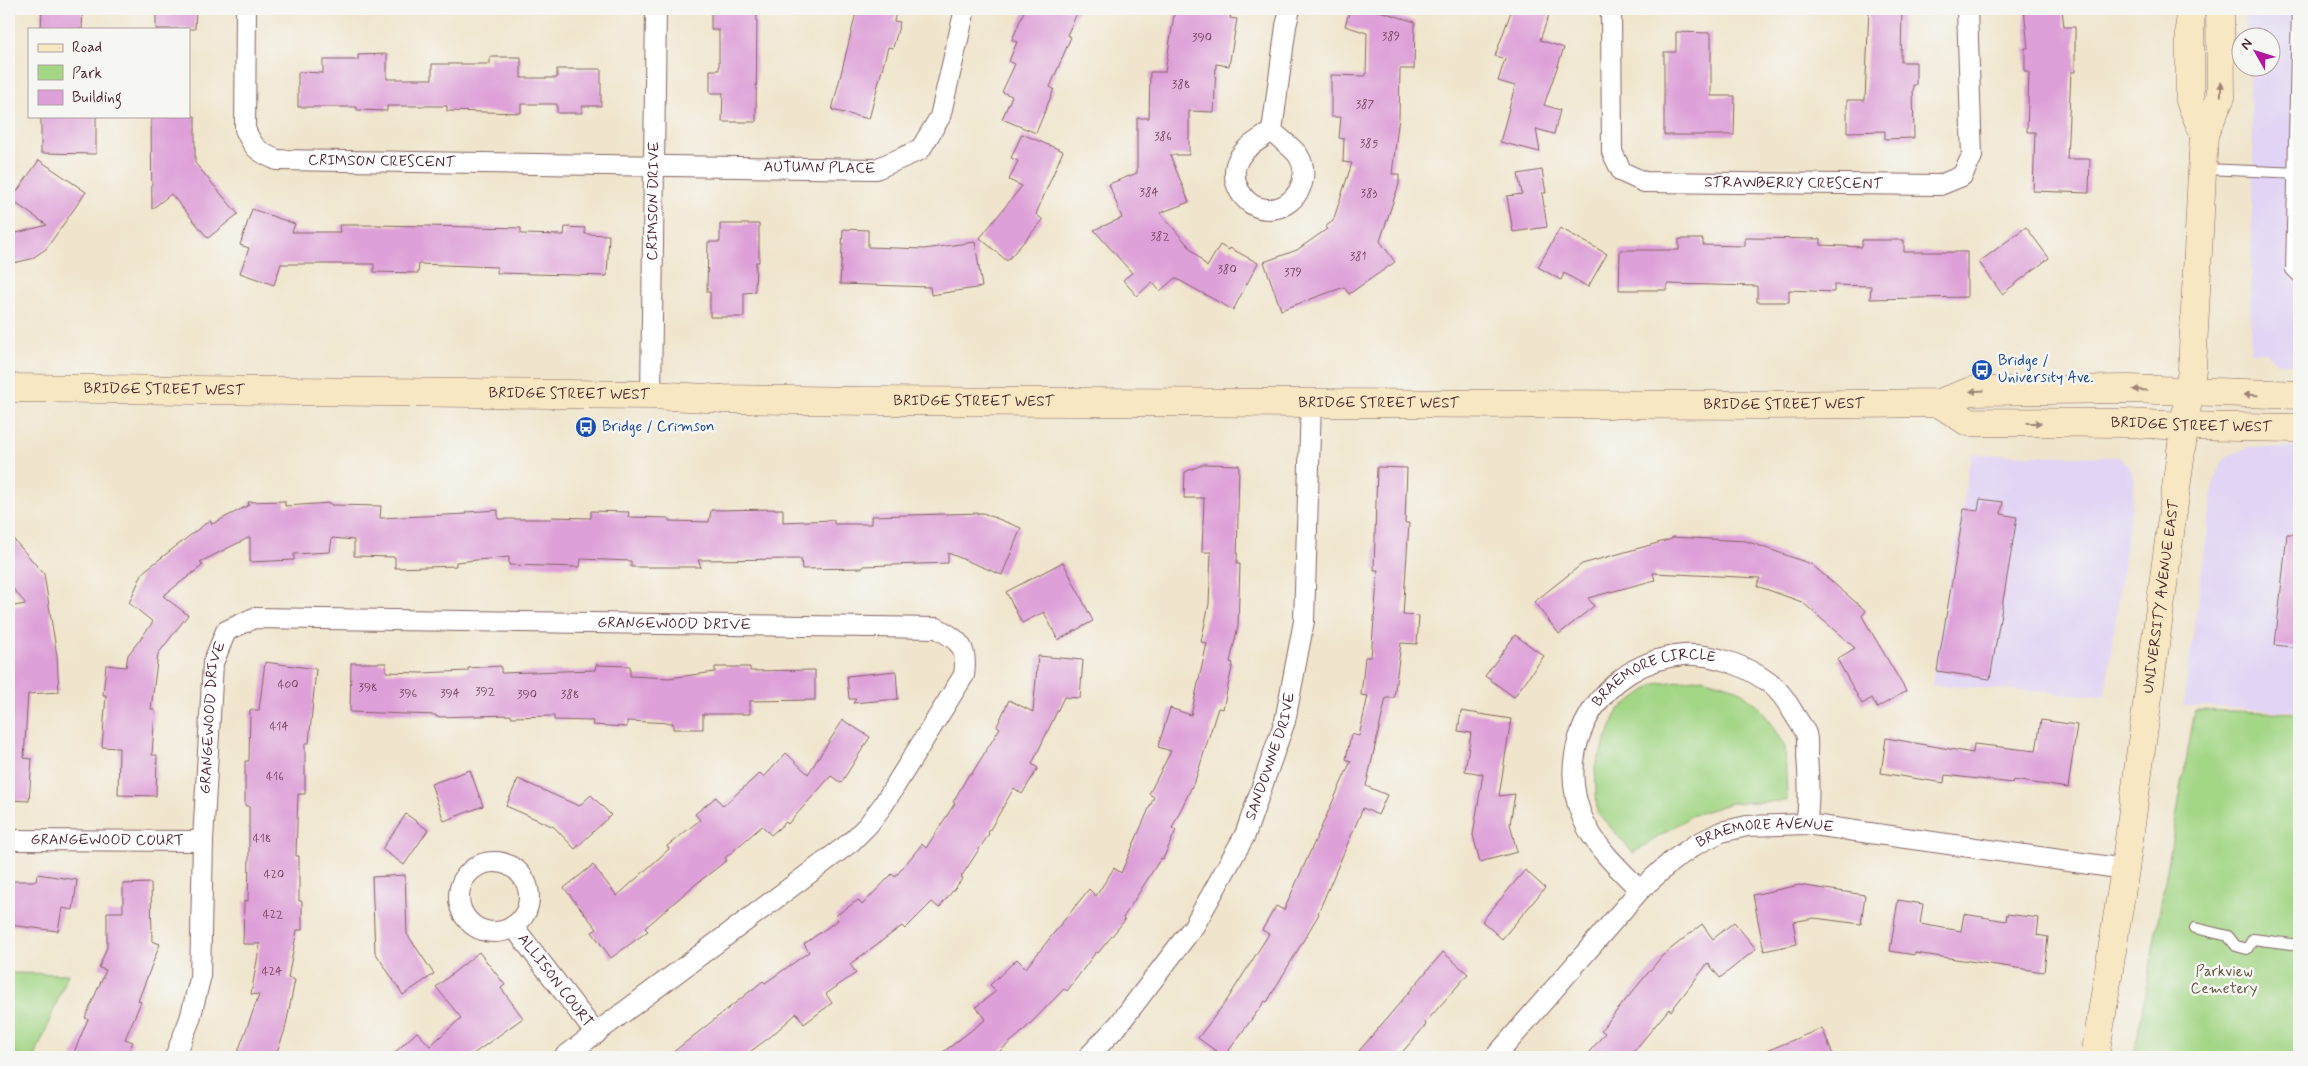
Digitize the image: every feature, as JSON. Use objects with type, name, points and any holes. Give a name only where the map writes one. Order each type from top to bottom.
[{"type":"main road","name":"UNIVERSITY AVENUE EAST","points":[[2095,1057],[2125,869],[2192,369],[2204,168],[2204,134],[2190,101],[2190,9]]},
{"type":"main road","name":"UNIVERSITY AVENUE EAST","points":[[2204,134],[2221,97],[2220,9]]},
{"type":"main road","name":"BRIDGE STREET WEST","points":[[9,388],[651,395],[724,399],[868,401],[1311,403],[1939,404],[1971,390],[2128,390],[2299,396]]},
{"type":"main road","name":"BRIDGE STREET WEST","points":[[1939,404],[1968,422],[2127,423],[2299,428]]},
{"type":"street","name":"CRIMSON CRESCENT","points":[[246,9],[245,129],[251,145],[263,154],[277,160],[655,167]]},
{"type":"street","name":"CRIMSON DRIVE","points":[[651,395],[656,9]]},
{"type":"street","name":"AUTUMN PLACE","points":[[655,167],[876,169],[920,150],[940,117],[965,9]]},
{"type":"street","points":[[1272,132],[1290,9]]},
{"type":"street","name":"STRAWBERRY CRESCENT","points":[[1611,9],[1612,152],[1622,172],[1644,182],[1940,185],[1962,176],[1972,156],[1967,9]]},
{"type":"street","name":"SANDOWNE DRIVE","points":[[1088,1057],[1119,1024],[1194,926],[1245,835],[1285,721],[1304,621],[1311,403]]},
{"type":"street","name":"GRANGEWOOD DRIVE","points":[[175,1057],[190,1019],[200,979],[203,841],[213,663],[226,630],[254,618],[937,628],[956,639],[967,658],[964,675],[883,805],[868,825],[851,842],[564,1057]]},
{"type":"street","name":"BRAEMORE CIRCLE","points":[[1640,890],[1596,842],[1583,820],[1573,787],[1572,768],[1585,720],[1602,696],[1626,676],[1651,662],[1683,655],[1709,657],[1734,663],[1768,682],[1785,699],[1806,734],[1810,804],[1806,824]]},
{"type":"street","name":"BRAEMORE AVENUE","points":[[1496,1057],[1640,890],[1672,860],[1695,845],[1721,832],[1747,826],[1806,824],[2125,869]]},
{"type":"street","name":"GRANGEWOOD COURT","points":[[9,840],[203,841]]},
{"type":"street","name":"ALLISON COURT","points":[[514,926],[596,1034]]},
{"type":"lane","points":[[2297,9],[2296,172],[2291,270],[2299,278]]},
{"type":"lane","points":[[2204,168],[2296,172]]},
{"type":"lane","points":[[2195,928],[2228,936],[2236,946],[2247,949],[2253,940],[2299,945]]},
{"type":"shaded area","points":[[2244,9],[2299,9],[2299,364],[2277,363],[2265,352],[2250,352],[2253,148],[2249,78],[2280,78],[2280,28],[2245,28]]},
{"type":"shaded area","points":[[2250,447],[2299,447],[2299,712],[2183,705],[2215,478],[2221,464],[2230,455]]},
{"type":"shaded area","points":[[1971,454],[2120,457],[2130,467],[2135,480],[2105,696],[1932,685]]},
{"type":"green space","points":[[1702,678],[1737,688],[1762,710],[1785,747],[1787,801],[1731,803],[1691,816],[1633,853],[1597,812],[1595,767],[1618,710],[1655,684]]},
{"type":"green space","name":"Parkview Cemetery","points":[[2195,710],[2299,713],[2299,1057],[2134,1057]]},
{"type":"green space","points":[[9,973],[68,974],[35,1057],[9,1057]]},
{"type":"building","points":[[42,9],[83,9],[82,28],[41,28]]},
{"type":"building","points":[[156,9],[196,9],[195,29],[156,28]]},
{"type":"building","points":[[711,9],[757,9],[756,122],[722,122],[723,93],[710,93],[710,70],[719,70],[719,30],[711,30]]},
{"type":"building","points":[[857,9],[897,9],[894,21],[900,22],[893,48],[888,47],[869,119],[832,110]]},
{"type":"building","points":[[1025,9],[1079,9],[1067,35],[1071,37],[1050,87],[1054,89],[1036,133],[1002,119],[1012,96],[1002,92],[1015,64],[1009,61],[1017,42],[1012,40]]},
{"type":"building","points":[[1175,9],[1196,12],[1196,9],[1231,14],[1230,18],[1237,19],[1229,66],[1216,64],[1214,112],[1189,111],[1189,155],[1170,155],[1189,202],[1160,213],[1207,267],[1220,245],[1229,250],[1230,248],[1258,263],[1233,310],[1175,278],[1160,291],[1152,282],[1137,296],[1123,280],[1132,273],[1094,230],[1122,218],[1109,184],[1137,173],[1137,118],[1149,118],[1150,72],[1165,72]]},
{"type":"building","points":[[1350,9],[1373,9],[1415,22],[1414,69],[1400,69],[1399,117],[1392,174],[1399,174],[1399,184],[1380,241],[1395,262],[1349,294],[1344,287],[1281,310],[1264,262],[1297,250],[1327,229],[1325,227],[1333,221],[1352,163],[1343,162],[1344,139],[1339,138],[1341,117],[1331,117],[1331,75],[1366,76],[1367,33],[1345,26]]},
{"type":"building","points":[[1512,9],[1551,9],[1540,40],[1564,48],[1544,105],[1560,110],[1554,134],[1536,129],[1540,152],[1500,142],[1515,86],[1498,81],[1505,59],[1495,56]]},
{"type":"building","points":[[1869,9],[1902,9],[1901,62],[1916,62],[1916,85],[1913,85],[1914,138],[1885,139],[1885,131],[1847,132],[1847,100],[1865,100]]},
{"type":"building","points":[[2024,9],[2062,9],[2064,27],[2075,27],[2075,72],[2071,72],[2067,159],[2090,159],[2089,193],[2033,191],[2035,132],[2027,132],[2029,72],[2025,72],[2025,48],[2028,48]]},
{"type":"building","points":[[1676,32],[1711,33],[1711,96],[1735,96],[1734,135],[1664,135],[1664,52],[1676,52]]},
{"type":"building","points":[[387,54],[387,79],[432,79],[432,64],[490,64],[490,57],[521,57],[521,78],[557,78],[557,69],[601,69],[601,106],[582,106],[582,113],[557,113],[557,104],[521,104],[521,113],[447,111],[447,106],[387,106],[387,111],[357,110],[357,107],[298,107],[298,72],[323,73],[323,60],[358,60],[358,55]]},
{"type":"building","points":[[190,116],[195,116],[195,163],[238,214],[208,238],[171,194],[152,209],[151,118],[190,118]]},
{"type":"building","points":[[41,118],[96,118],[96,154],[41,153]]},
{"type":"building","points":[[1022,134],[1063,151],[1036,214],[1043,220],[1007,261],[980,238],[1022,186],[1009,180],[1018,161],[1011,158]]},
{"type":"building","points":[[39,160],[86,192],[46,249],[31,259],[9,264],[9,235],[47,225],[11,200]]},
{"type":"building","points":[[1542,170],[1546,193],[1542,193],[1547,227],[1513,232],[1507,196],[1522,194],[1518,174]]},
{"type":"building","points":[[252,209],[295,224],[292,232],[340,232],[339,225],[376,225],[521,228],[521,234],[564,235],[565,227],[585,228],[585,234],[609,235],[607,276],[497,273],[497,267],[419,264],[418,273],[374,272],[374,264],[281,264],[274,285],[240,273],[249,248],[240,245]]},
{"type":"building","points":[[720,224],[759,224],[759,262],[756,262],[755,292],[744,293],[744,317],[710,317],[710,292],[707,292],[708,242],[720,242]]},
{"type":"building","points":[[2026,227],[2049,258],[2002,294],[1979,262]]},
{"type":"building","points":[[1560,228],[1607,254],[1588,287],[1564,273],[1561,280],[1538,267]]},
{"type":"building","points":[[843,229],[868,230],[868,247],[924,249],[975,242],[982,287],[931,295],[930,287],[840,284]]},
{"type":"building","points":[[1745,238],[1821,239],[1821,245],[1862,247],[1862,240],[1904,240],[1904,252],[1967,252],[1967,297],[1870,299],[1871,286],[1834,285],[1834,292],[1789,290],[1789,302],[1757,302],[1757,286],[1667,284],[1667,290],[1619,290],[1620,250],[1679,250],[1679,239],[1703,239],[1703,245],[1745,246]]},
{"type":"building","points":[[1204,464],[1239,465],[1237,564],[1240,564],[1238,626],[1230,662],[1233,663],[1223,709],[1218,708],[1196,778],[1172,828],[1176,830],[1163,859],[1161,858],[1123,918],[1125,920],[1098,953],[1096,952],[1067,991],[1064,989],[1021,1033],[993,1057],[937,1057],[986,1019],[976,1007],[996,991],[990,985],[1017,959],[1026,968],[1089,889],[1096,896],[1114,868],[1121,873],[1154,797],[1149,794],[1171,751],[1158,747],[1170,708],[1191,715],[1207,643],[1201,642],[1209,604],[1211,552],[1202,552],[1204,498],[1184,498],[1185,472]]},
{"type":"building","points":[[1377,467],[1407,468],[1405,523],[1409,523],[1403,615],[1419,616],[1417,644],[1401,643],[1394,698],[1386,698],[1366,786],[1387,795],[1378,815],[1363,808],[1319,914],[1267,1002],[1265,1001],[1224,1057],[1198,1038],[1227,1000],[1269,934],[1262,930],[1276,906],[1284,910],[1351,761],[1346,759],[1351,734],[1359,736],[1368,696],[1361,695],[1365,657],[1371,657],[1378,570],[1374,570]]},
{"type":"building","points":[[1980,499],[2003,502],[2001,514],[2017,517],[1990,679],[1937,671],[1964,509],[1978,511]]},
{"type":"building","points":[[285,501],[285,506],[331,503],[331,505],[381,506],[380,518],[467,514],[466,512],[498,510],[498,519],[591,518],[591,511],[629,512],[628,517],[669,518],[669,521],[709,522],[711,510],[783,509],[783,522],[834,520],[834,524],[871,524],[871,516],[983,513],[1021,528],[1002,575],[948,553],[948,563],[863,566],[863,568],[802,569],[801,559],[698,560],[701,567],[631,567],[631,561],[581,559],[580,567],[509,565],[509,557],[456,562],[456,566],[395,568],[395,557],[354,556],[354,540],[332,538],[330,552],[294,554],[294,560],[250,562],[250,537],[200,562],[203,565],[163,596],[188,615],[158,654],[151,709],[155,710],[152,755],[157,755],[156,796],[118,795],[119,748],[102,747],[106,695],[103,695],[106,665],[126,667],[128,655],[153,622],[129,603],[143,572],[210,520],[212,524],[249,505],[248,502]]},
{"type":"building","points":[[9,534],[44,574],[57,656],[59,692],[28,694],[24,758],[32,759],[29,801],[9,800],[9,654],[12,654],[9,607],[26,604],[9,584]]},
{"type":"building","points":[[2287,534],[2299,534],[2299,648],[2275,645]]},
{"type":"building","points":[[1672,537],[1746,541],[1811,564],[1866,611],[1862,616],[1906,691],[1877,708],[1872,698],[1862,704],[1837,659],[1855,648],[1802,602],[1757,586],[1760,578],[1653,573],[1655,580],[1588,598],[1594,606],[1559,634],[1534,602],[1582,564],[1672,539]]},
{"type":"building","points":[[1063,562],[1093,621],[1058,640],[1044,612],[1022,623],[1006,592]]},
{"type":"building","points":[[1515,635],[1544,656],[1514,697],[1485,676]]},
{"type":"building","points":[[1038,656],[1083,660],[1080,698],[1064,697],[1032,764],[1038,768],[1022,794],[1014,788],[989,834],[961,877],[963,878],[939,908],[932,902],[905,929],[902,926],[850,964],[856,973],[826,994],[832,1003],[804,1024],[797,1013],[770,1037],[743,1057],[667,1057],[763,981],[765,983],[809,952],[804,944],[838,920],[835,916],[858,900],[862,905],[892,874],[895,877],[922,844],[926,848],[955,803],[953,802],[969,774],[971,775],[1000,728],[997,726],[1009,700],[1033,712]]},
{"type":"building","points":[[265,662],[316,669],[309,743],[305,743],[305,794],[298,794],[296,856],[299,856],[299,901],[302,901],[302,930],[297,930],[288,978],[295,980],[285,1030],[275,1057],[236,1057],[259,995],[251,994],[260,944],[243,944],[244,901],[248,901],[249,857],[249,806],[245,806],[245,761],[249,761],[250,710],[259,710]]},
{"type":"building","points":[[351,663],[386,663],[386,672],[421,673],[468,671],[468,668],[501,666],[501,673],[595,670],[596,665],[630,666],[630,676],[669,678],[715,672],[715,667],[750,667],[750,671],[815,670],[815,700],[750,701],[750,714],[703,714],[703,729],[673,729],[673,723],[627,721],[627,727],[592,725],[593,721],[554,720],[554,716],[436,717],[436,715],[350,712]]},
{"type":"building","points":[[896,671],[898,699],[853,703],[856,699],[849,699],[847,676]]},
{"type":"building","points":[[1461,711],[1511,719],[1499,796],[1515,794],[1510,824],[1517,852],[1480,862],[1473,835],[1483,774],[1465,771],[1471,733],[1458,731]]},
{"type":"building","points":[[843,720],[870,737],[841,783],[831,776],[788,824],[786,822],[771,835],[762,826],[725,858],[727,860],[645,928],[648,931],[611,958],[592,932],[597,929],[564,888],[593,865],[617,896],[669,849],[667,846],[700,820],[695,814],[716,797],[723,806],[760,773],[764,777],[786,753],[808,774]]},
{"type":"building","points":[[2041,720],[2077,725],[2068,788],[2013,780],[2012,783],[1945,775],[1944,783],[1881,773],[1886,738],[1973,753],[1974,744],[2036,751]]},
{"type":"building","points":[[470,770],[483,806],[444,821],[431,784]]},
{"type":"building","points":[[518,779],[579,806],[591,795],[611,815],[575,849],[554,827],[506,806]]},
{"type":"building","points":[[406,814],[428,830],[404,865],[382,849]]},
{"type":"building","points":[[1525,870],[1545,888],[1502,939],[1482,921]]},
{"type":"building","points":[[37,874],[77,880],[73,910],[62,908],[58,931],[9,925],[9,881],[36,881]]},
{"type":"building","points":[[405,875],[407,934],[434,974],[403,995],[375,952],[372,877]]},
{"type":"building","points":[[151,883],[152,941],[160,944],[138,1001],[141,1002],[125,1039],[133,1042],[126,1057],[72,1057],[88,1019],[85,1018],[106,970],[99,968],[107,947],[107,912],[123,912],[123,884]]},
{"type":"building","points":[[1799,885],[1865,895],[1861,924],[1814,918],[1793,922],[1797,944],[1764,951],[1753,895]]},
{"type":"building","points":[[1898,900],[1923,904],[1920,924],[1961,931],[1964,914],[2006,921],[2007,914],[2039,918],[2037,935],[2048,937],[2044,972],[1890,951]]},
{"type":"building","points":[[1734,922],[1756,949],[1720,978],[1708,963],[1671,1011],[1669,1009],[1629,1057],[1585,1057],[1605,1033],[1601,1030],[1662,956],[1702,924],[1713,939]]},
{"type":"building","points":[[479,952],[505,985],[501,988],[523,1018],[469,1057],[390,1057],[417,1032],[430,1046],[461,1018],[436,987]]},
{"type":"building","points":[[1443,952],[1468,974],[1425,1023],[1426,1025],[1398,1057],[1354,1057]]},
{"type":"building","points":[[1822,1028],[1834,1057],[1752,1057]]},
{"type":"place","name":"Bridge / University Ave.","points":[[1982,370]]},
{"type":"place","name":"Bridge / Crimson","points":[[586,427]]}]
